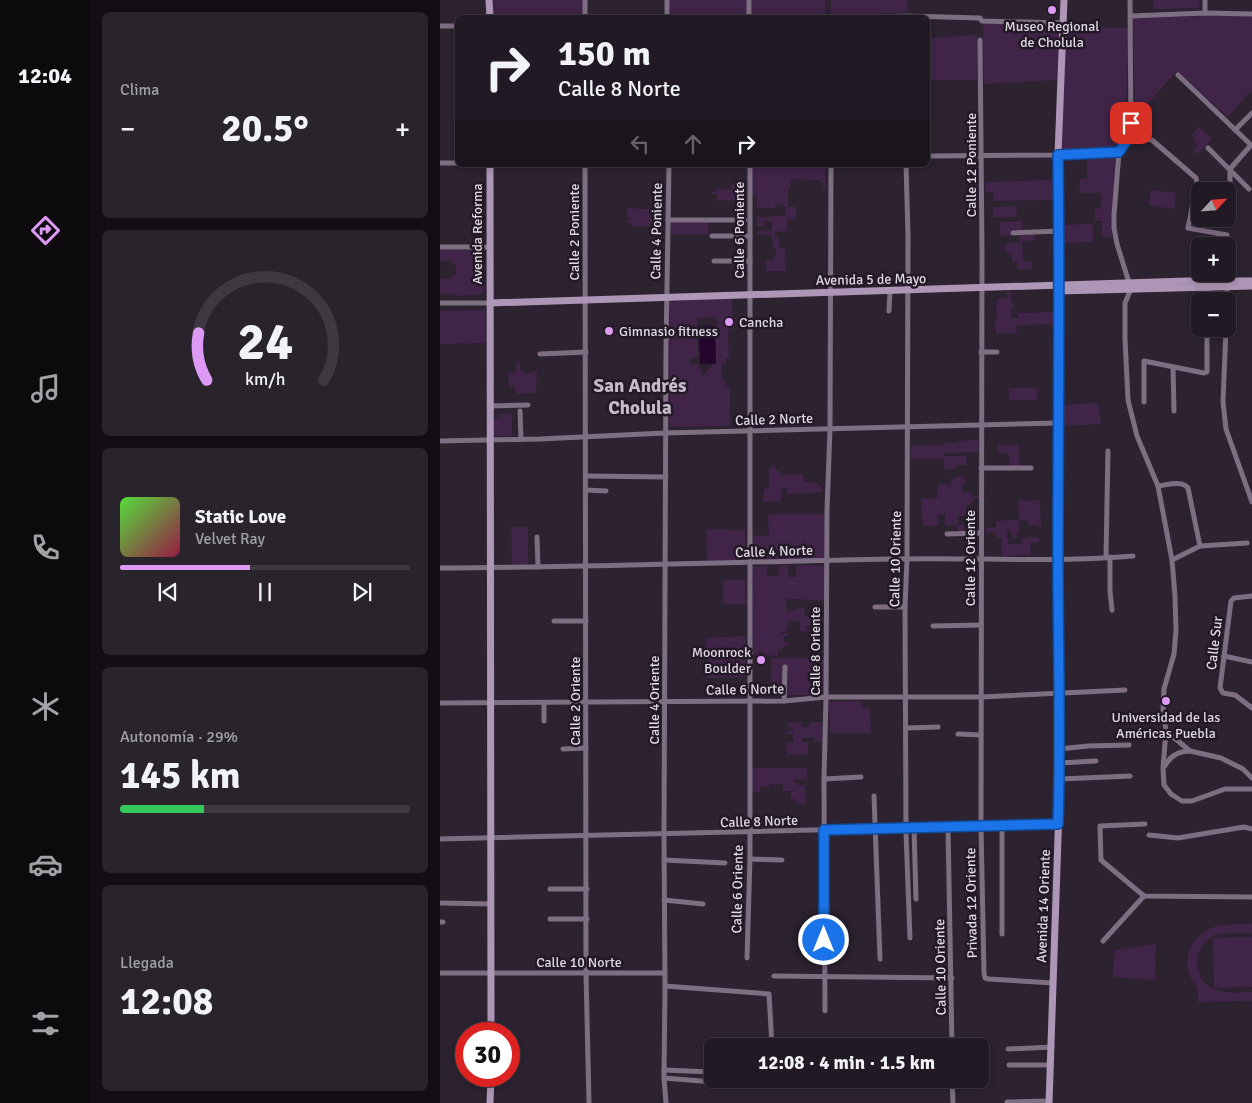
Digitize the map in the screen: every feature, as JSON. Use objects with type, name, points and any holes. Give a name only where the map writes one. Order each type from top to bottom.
[{"type":"main road","points":[[489,0],[490,15]]},
{"type":"main road","name":"Avenida 14 Oriente","points":[[1049,1102],[1060,779],[1058,155],[1064,0]]},
{"type":"main road","name":"Avenida Reforma","points":[[490,167],[491,1022]]},
{"type":"main road","name":"Avenida 5 de Mayo","points":[[490,302],[1059,288],[1252,281]]},
{"type":"main road","name":"Avenida 5 de Mayo","points":[[1131,286],[1252,286]]},
{"type":"main road","points":[[490,1087],[490,1103]]},
{"type":"street","points":[[585,0],[586,15]]},
{"type":"street","points":[[667,0],[667,15]]},
{"type":"street","points":[[749,0],[749,15]]},
{"type":"street","points":[[1130,0],[1131,134],[1119,152],[1114,228],[1117,244],[1131,286],[1125,303],[1128,400],[1137,436],[1158,486],[1172,560],[1176,630],[1174,654],[1164,689],[1163,710],[1166,731],[1163,768],[1164,786],[1171,794],[1182,801],[1192,801],[1225,789],[1252,789]]},
{"type":"street","points":[[1205,0],[1205,13]]},
{"type":"street","points":[[1131,16],[1205,13],[1252,14]]},
{"type":"street","points":[[930,17],[1063,23]]},
{"type":"street","points":[[440,26],[455,26]]},
{"type":"street","name":"Calle 12 Poniente","points":[[980,40],[982,156],[981,289]]},
{"type":"street","points":[[1178,75],[1251,145],[1230,169],[1230,182]]},
{"type":"street","points":[[1235,130],[1252,113]]},
{"type":"street","points":[[1131,134],[1152,140],[1196,178],[1197,183],[1188,228],[1227,235]]},
{"type":"street","points":[[1208,148],[1249,189]]},
{"type":"street","points":[[930,156],[1058,155],[1119,152]]},
{"type":"street","points":[[440,163],[455,163]]},
{"type":"street","name":"Calle 2 Poniente","points":[[585,167],[585,300]]},
{"type":"street","name":"Calle 4 Poniente","points":[[667,297],[669,167]]},
{"type":"street","name":"Calle 6 Poniente","points":[[750,167],[750,563]]},
{"type":"street","name":"Calle 8 Oriente","points":[[825,1010],[824,779],[828,560],[827,510],[830,429],[831,167]]},
{"type":"street","name":"Calle 10 Oriente","points":[[906,167],[907,558],[905,696],[906,828],[910,938]]},
{"type":"street","points":[[668,220],[745,220]]},
{"type":"street","points":[[1013,232],[1059,232]]},
{"type":"street","points":[[712,236],[750,236]]},
{"type":"street","points":[[440,247],[490,247]]},
{"type":"street","points":[[714,261],[750,261]]},
{"type":"street","points":[[1227,286],[1227,292]]},
{"type":"street","points":[[1207,287],[1207,292]]},
{"type":"street","name":"Calle 12 Oriente","points":[[981,289],[981,827]]},
{"type":"street","points":[[889,311],[890,291]]},
{"type":"street","name":"Calle 4 Oriente","points":[[666,1103],[664,1078],[664,834],[667,297]]},
{"type":"street","name":"Calle 2 Oriente","points":[[585,300],[586,973],[589,1103]]},
{"type":"street","points":[[440,303],[490,302]]},
{"type":"street","points":[[1144,402],[1144,361],[1204,374],[1206,372],[1207,337]]},
{"type":"street","points":[[1226,337],[1223,402],[1226,428],[1252,502]]},
{"type":"street","points":[[540,354],[586,352]]},
{"type":"street","points":[[981,352],[997,352]]},
{"type":"street","points":[[1172,368],[1174,411]]},
{"type":"street","points":[[489,406],[528,405]]},
{"type":"street","points":[[520,411],[521,439]]},
{"type":"street","name":"Calle 2 Norte","points":[[440,441],[1059,423]]},
{"type":"street","points":[[1108,451],[1108,557],[1112,610]]},
{"type":"street","points":[[981,468],[1031,468]]},
{"type":"street","points":[[586,476],[666,477]]},
{"type":"street","points":[[1158,486],[1179,483],[1185,484],[1188,488],[1200,546]]},
{"type":"street","points":[[586,490],[606,490]]},
{"type":"street","points":[[947,534],[981,533]]},
{"type":"street","points":[[537,537],[538,567]]},
{"type":"street","points":[[1172,560],[1200,546],[1247,543]]},
{"type":"street","name":"Calle 4 Norte","points":[[440,568],[666,565],[907,558],[981,559],[1133,556]]},
{"type":"street","name":"Calle 6 Oriente","points":[[747,958],[750,859],[750,563]]},
{"type":"street","name":"Calle Sur","points":[[1252,596],[1232,599],[1221,690],[1223,693],[1235,695],[1252,708]]},
{"type":"street","points":[[875,607],[905,607]]},
{"type":"street","points":[[554,621],[586,621]]},
{"type":"street","points":[[933,626],[981,625]]},
{"type":"street","points":[[1224,656],[1252,662]]},
{"type":"street","points":[[784,701],[785,667]]},
{"type":"street","name":"Calle 6 Norte","points":[[440,702],[784,701],[826,697],[981,697],[1125,690]]},
{"type":"street","points":[[544,703],[544,721]]},
{"type":"street","points":[[906,728],[938,727]]},
{"type":"street","points":[[1166,731],[1190,750]]},
{"type":"street","points":[[958,734],[981,735]]},
{"type":"street","points":[[1059,749],[1129,745]]},
{"type":"street","points":[[563,749],[586,748]]},
{"type":"street","points":[[1163,768],[1176,754],[1190,750],[1221,758],[1243,769],[1252,778]]},
{"type":"street","points":[[1059,763],[1096,762]]},
{"type":"street","points":[[1060,779],[1130,776]]},
{"type":"street","points":[[824,779],[861,777]]},
{"type":"street","points":[[874,796],[880,959]]},
{"type":"street","name":"Calle 8 Norte","points":[[440,839],[1058,824]]},
{"type":"street","points":[[1145,824],[1100,826],[1101,860],[1144,896],[1252,897]]},
{"type":"street","points":[[1002,826],[1002,934]]},
{"type":"street","name":"Calle 10 Oriente","points":[[948,827],[952,1038]]},
{"type":"street","name":"Privada 12 Oriente","points":[[981,827],[985,978],[1053,982]]},
{"type":"street","points":[[1149,835],[1178,838],[1244,827],[1252,829]]},
{"type":"street","points":[[914,828],[916,899]]},
{"type":"street","points":[[750,859],[782,860]]},
{"type":"street","points":[[664,860],[725,863]]},
{"type":"street","points":[[550,889],[587,889]]},
{"type":"street","points":[[1103,941],[1144,896]]},
{"type":"street","points":[[664,900],[703,904]]},
{"type":"street","points":[[440,903],[492,904]]},
{"type":"street","points":[[550,919],[587,920]]},
{"type":"street","name":"Calle 10 Norte","points":[[440,973],[665,973]]},
{"type":"street","points":[[774,976],[952,978]]},
{"type":"street","points":[[665,986],[768,994],[771,1038]]},
{"type":"street","points":[[1008,1049],[1052,1047]]},
{"type":"street","points":[[1008,1065],[1051,1065]]},
{"type":"street","points":[[664,1070],[704,1072]]},
{"type":"street","points":[[664,1078],[704,1081]]},
{"type":"street","points":[[952,1088],[953,1103]]},
{"type":"street","points":[[1007,1102],[1049,1102]]},
{"type":"shaded area","points":[[492,0],[583,0],[583,15],[492,15]]},
{"type":"shaded area","points":[[670,0],[747,0],[747,15],[670,15]]},
{"type":"shaded area","points":[[752,0],[826,0],[825,15],[752,15]]},
{"type":"shaded area","points":[[831,0],[907,0],[907,12],[830,15]]},
{"type":"shaded area","points":[[1154,0],[1199,0],[1200,8],[1154,9]]},
{"type":"shaded area","points":[[1252,15],[1252,90],[1228,117],[1177,71],[1135,118],[1133,18]]},
{"type":"shaded area","points":[[983,23],[1061,25],[1057,80],[984,84]]},
{"type":"shaded area","points":[[1065,27],[1129,28],[1123,143],[1100,150],[1062,150]]},
{"type":"shaded area","points":[[977,35],[977,80],[930,80],[930,38]]},
{"type":"shaded area","points":[[1199,127],[1212,139],[1198,154],[1193,150],[1198,145],[1194,141],[1196,139],[1191,135]]},
{"type":"shaded area","points":[[1087,158],[1115,158],[1114,223],[1111,223],[1112,237],[1102,237],[1102,221],[1095,221],[1095,209],[1101,208],[1101,193],[1079,193],[1080,179],[1087,178]]},
{"type":"shaded area","points":[[752,167],[825,167],[825,189],[823,189],[823,183],[820,180],[791,179],[790,188],[788,188],[788,207],[796,207],[796,219],[787,219],[787,231],[775,232],[775,237],[779,237],[779,248],[785,248],[786,271],[766,271],[766,260],[773,260],[776,248],[773,248],[772,235],[758,235],[758,231],[772,231],[772,221],[764,221],[764,226],[757,226],[757,217],[786,216],[786,207],[783,207],[783,203],[775,205],[775,208],[757,208],[757,195],[752,195]]},
{"type":"shaded area","points":[[1054,180],[1055,200],[994,201],[994,192],[986,192],[986,182]]},
{"type":"shaded area","points":[[745,184],[742,199],[745,200],[717,201],[717,194],[712,194],[712,192],[716,192],[716,189],[725,188],[726,190],[731,190],[731,185]]},
{"type":"shaded area","points":[[1151,190],[1176,193],[1174,209],[1149,205]]},
{"type":"shaded area","points":[[1016,206],[1017,217],[993,217],[993,207]]},
{"type":"shaded area","points":[[627,208],[649,209],[649,218],[658,218],[658,226],[632,226],[632,223],[627,223],[630,218],[627,217]]},
{"type":"shaded area","points":[[671,221],[709,221],[708,234],[671,234]]},
{"type":"shaded area","points":[[1022,221],[1023,231],[1012,231],[1012,235],[1000,236],[1000,222]]},
{"type":"shaded area","points":[[1093,224],[1093,242],[1064,243],[1064,225]]},
{"type":"shaded area","points":[[1035,234],[1035,240],[1022,242],[1023,262],[1032,262],[1032,269],[1017,269],[1017,261],[1012,262],[1011,253],[1006,253],[1006,243],[1020,242],[1019,235]]},
{"type":"shaded area","points":[[440,250],[482,250],[483,294],[455,296],[455,294],[440,294],[440,277],[442,279],[449,279],[456,274],[456,266],[450,260],[440,261]]},
{"type":"shaded area","points":[[1007,292],[1011,292],[1011,302],[1013,302],[1014,309],[1011,310],[1011,318],[1018,318],[1018,313],[1054,312],[1054,324],[1016,325],[1017,333],[996,333],[996,305],[998,305],[998,298],[1007,298]]},
{"type":"shaded area","points":[[732,297],[733,329],[728,329],[729,358],[726,358],[726,363],[721,364],[722,379],[725,380],[725,387],[730,387],[730,426],[670,427],[670,302]],"holes":[[[717,317],[717,326],[715,326],[715,364],[702,377],[698,365],[691,365],[690,358],[698,357],[697,318]]]},
{"type":"shaded area","points":[[485,310],[486,343],[440,344],[440,311]]},
{"type":"shaded area","points":[[699,326],[715,326],[716,364],[700,364]]},
{"type":"shaded area","points":[[515,363],[520,363],[520,371],[525,374],[537,371],[536,393],[516,394],[515,387],[510,387],[507,373],[516,372]]},
{"type":"shaded area","points":[[1009,388],[1037,388],[1037,400],[1009,400]]},
{"type":"shaded area","points":[[1098,403],[1101,424],[1064,426],[1064,405]]},
{"type":"shaded area","points":[[498,414],[512,414],[512,436],[493,436],[493,419],[498,418]]},
{"type":"shaded area","points":[[978,440],[978,452],[944,453],[944,456],[966,456],[967,465],[956,465],[955,469],[944,469],[943,459],[911,459],[911,446],[943,445],[943,443]]},
{"type":"shaded area","points":[[998,445],[1019,445],[1020,466],[1010,466],[1009,454],[998,453]]},
{"type":"shaded area","points":[[774,465],[777,471],[781,471],[782,475],[803,474],[803,482],[818,483],[818,486],[822,487],[822,492],[787,494],[786,488],[782,488],[781,501],[763,502],[764,489],[769,488],[769,468]]},
{"type":"shaded area","points":[[964,476],[965,485],[962,485],[963,493],[971,492],[971,496],[979,496],[979,498],[973,498],[973,502],[970,502],[970,505],[966,505],[966,509],[973,511],[973,515],[958,516],[958,525],[945,525],[945,514],[938,515],[938,526],[923,526],[921,499],[938,498],[938,484],[951,485],[951,479]]},
{"type":"shaded area","points":[[1040,500],[1041,527],[1029,525],[1028,520],[1019,521],[1017,538],[1012,538],[1011,531],[1007,531],[1008,544],[1022,544],[1022,538],[1039,537],[1039,542],[1030,543],[1031,555],[1002,556],[1002,538],[996,538],[995,532],[986,532],[986,528],[996,528],[996,521],[1019,520],[1018,501]]},
{"type":"shaded area","points":[[768,514],[824,514],[825,559],[753,560],[753,536],[769,535]]},
{"type":"shaded area","points":[[958,525],[964,525],[964,532],[958,532]]},
{"type":"shaded area","points":[[511,527],[528,527],[528,565],[512,564]]},
{"type":"shaded area","points":[[706,529],[745,530],[746,561],[707,561]]},
{"type":"shaded area","points":[[788,565],[788,577],[796,577],[797,565],[825,566],[825,600],[786,599],[787,611],[794,611],[799,607],[804,608],[805,617],[823,617],[824,622],[811,623],[811,625],[806,627],[808,632],[800,631],[800,621],[788,621],[787,631],[780,632],[782,634],[787,633],[788,636],[784,637],[784,642],[788,642],[787,646],[782,647],[781,652],[778,648],[778,656],[763,655],[763,652],[757,652],[757,655],[753,655],[752,567],[767,566],[767,576],[778,576],[779,566]]},
{"type":"shaded area","points":[[723,580],[745,580],[746,604],[723,604]]},
{"type":"shaded area","points":[[745,636],[745,677],[707,678],[706,638]]},
{"type":"shaded area","points":[[771,658],[824,658],[824,694],[779,695],[779,685],[771,684]]},
{"type":"shaded area","points":[[862,701],[862,708],[870,708],[871,733],[830,733],[829,702]]},
{"type":"shaded area","points":[[801,722],[801,727],[810,727],[810,722],[822,722],[822,742],[815,742],[814,737],[802,738],[802,742],[808,742],[808,754],[787,755],[786,743],[794,742],[793,734],[786,734],[787,731],[793,731],[793,727],[788,727],[788,723]]},
{"type":"shaded area","points":[[751,768],[807,768],[807,779],[794,780],[794,783],[799,783],[798,786],[805,785],[806,803],[796,803],[796,799],[791,799],[791,792],[797,791],[783,791],[783,784],[769,784],[769,787],[760,787],[760,792],[750,792]]},
{"type":"shaded area","points":[[1252,924],[1252,933],[1223,933],[1206,941],[1201,948],[1197,964],[1199,973],[1209,986],[1226,992],[1252,992],[1252,1001],[1198,1002],[1197,989],[1189,974],[1187,961],[1195,941],[1200,935],[1213,927]]},
{"type":"shaded area","points":[[1252,937],[1252,987],[1214,988],[1213,938]]},
{"type":"shaded area","points":[[1156,944],[1155,980],[1113,977],[1115,950]]},
{"type":"place","name":"Museo Regional de Cholula","points":[[1052,10]]},
{"type":"place","name":"Cancha","points":[[729,322]]},
{"type":"place","name":"Gimnasio fitness","points":[[609,331]]},
{"type":"place","name":"Moonrock Boulder","points":[[761,660]]},
{"type":"place","name":"Universidad de las Américas Puebla","points":[[1166,701]]},
{"type":"district","name":"San Andrés Cholula","points":[[640,396]]},
{"type":"route","points":[[824,940],[824,830],[1058,824],[1060,779],[1058,155],[1119,152],[1131,134],[1131,123]]}]
